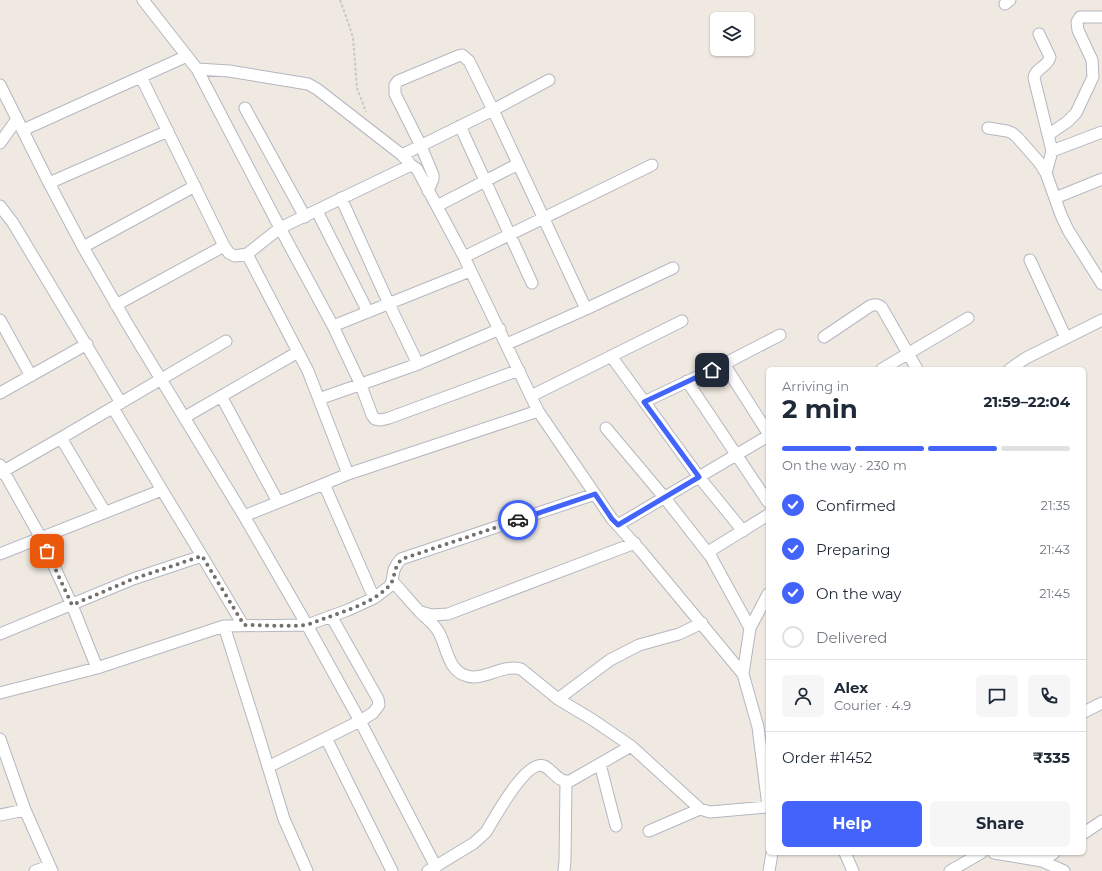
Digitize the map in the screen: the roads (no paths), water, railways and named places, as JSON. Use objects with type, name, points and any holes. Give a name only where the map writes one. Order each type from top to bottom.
[{"type":"street","points":[[143,0],[197,69],[333,326],[375,419],[381,420],[519,370]]},
{"type":"street","points":[[1048,135],[1068,122],[1076,113],[1093,77],[1092,60],[1078,30],[1077,22],[1080,18],[1102,17]]},
{"type":"street","points":[[1038,34],[1050,57],[1050,60],[1036,71],[1034,78],[1052,151],[1046,173]]},
{"type":"street","points":[[428,190],[433,179],[433,175],[421,146],[395,94],[395,85],[398,81],[462,55],[468,61],[493,110],[586,309]]},
{"type":"street","points":[[23,130],[187,56]]},
{"type":"street","points":[[197,69],[229,71],[308,84],[317,89],[402,155],[417,169],[464,257],[500,329],[538,411],[612,519],[702,623],[743,674],[758,727],[766,791]]},
{"type":"street","points":[[141,77],[224,246],[229,253],[235,256],[247,254],[280,228],[411,165]]},
{"type":"street","points":[[402,155],[493,110],[549,80]]},
{"type":"street","points":[[0,85],[49,183],[83,246],[161,380],[185,417],[244,516],[360,721],[432,869],[481,837],[486,832],[517,782],[535,766],[545,766],[566,782],[631,746]]},
{"type":"street","points":[[245,108],[305,217]]},
{"type":"street","points":[[0,144],[18,119]]},
{"type":"street","points":[[460,126],[532,283]]},
{"type":"street","points":[[988,128],[1007,131],[1018,137],[1039,162],[1046,173],[1068,230],[1102,284]]},
{"type":"street","points":[[49,183],[168,131]]},
{"type":"street","points":[[1052,151],[1102,132]]},
{"type":"street","points":[[437,206],[518,164]]},
{"type":"street","points":[[464,257],[652,165]]},
{"type":"street","points":[[1055,198],[1102,178]]},
{"type":"street","points":[[83,246],[195,186]]},
{"type":"street","points":[[341,198],[418,364]]},
{"type":"street","points":[[0,206],[10,218],[87,344],[162,490],[244,625]]},
{"type":"street","points":[[317,211],[368,312]]},
{"type":"street","points":[[0,223],[10,218]]},
{"type":"street","points":[[116,304],[224,246]]},
{"type":"street","points":[[247,254],[308,371],[348,474]]},
{"type":"street","points":[[1030,260],[1066,338]]},
{"type":"street","points":[[507,344],[673,268]]},
{"type":"street","points":[[333,326],[470,271]]},
{"type":"street","points":[[824,337],[870,306],[874,304],[878,305],[882,308],[917,367]]},
{"type":"street","points":[[885,367],[968,318]]},
{"type":"street","points":[[0,320],[31,376]]},
{"type":"street","points":[[1013,367],[1026,358],[1102,320]]},
{"type":"street","points":[[531,396],[682,322]]},
{"type":"street","points":[[319,399],[360,383],[418,364],[500,329]]},
{"type":"street","points":[[644,402],[724,364],[780,335]]},
{"type":"street","points":[[97,668],[72,605],[41,538],[1,469],[61,438],[226,341]]},
{"type":"street","points":[[0,393],[87,344]]},
{"type":"street","points":[[185,417],[298,352]]},
{"type":"street","points":[[611,356],[699,477],[743,531]]},
{"type":"street","points":[[724,364],[766,430]]},
{"type":"street","points":[[687,381],[766,499]]},
{"type":"street","points":[[221,396],[278,502]]},
{"type":"street","points":[[244,516],[348,474],[538,411]]},
{"type":"street","points":[[606,428],[708,552],[750,628]]},
{"type":"street","points":[[618,525],[766,437]]},
{"type":"street","points":[[61,438],[105,512]]},
{"type":"street","points":[[324,484],[374,598]]},
{"type":"street","points":[[0,554],[162,490]]},
{"type":"street","points":[[0,693],[97,668],[224,626],[307,625],[374,598],[390,586],[394,570],[402,559],[595,494]]},
{"type":"street","points":[[708,552],[766,516]]},
{"type":"street","points":[[420,612],[432,615],[448,614],[635,544]]},
{"type":"street","points":[[0,634],[133,579],[202,556]]},
{"type":"street","points":[[392,581],[438,630],[449,659],[455,668],[461,673],[467,676],[477,677],[507,668],[514,667],[521,669],[558,699],[593,720],[631,746],[700,809],[710,812],[766,807]]},
{"type":"street","points":[[743,674],[750,628],[766,598]]},
{"type":"street","points":[[268,767],[360,721],[373,713],[379,705],[378,699],[330,616]]},
{"type":"street","points":[[558,699],[610,660],[639,645],[679,634],[702,623]]},
{"type":"street","points":[[224,626],[284,819],[307,871]]},
{"type":"street","points":[[1086,711],[1102,703]]},
{"type":"street","points":[[326,738],[392,871]]},
{"type":"street","points":[[0,739],[25,810],[50,868],[35,871]]},
{"type":"street","points":[[600,764],[616,826]]},
{"type":"street","points":[[564,871],[566,861],[566,782]]},
{"type":"street","points":[[649,831],[700,809]]},
{"type":"street","points":[[0,815],[25,810]]},
{"type":"street","points":[[1086,832],[1102,822]]},
{"type":"street","points":[[769,871],[772,855]]},
{"type":"street","points":[[846,855],[853,871]]},
{"type":"street","points":[[953,870],[978,855]]},
{"type":"street","points":[[1014,855],[1042,861],[1064,871]]},
{"type":"street","points":[[1042,861],[1051,855]]}]
